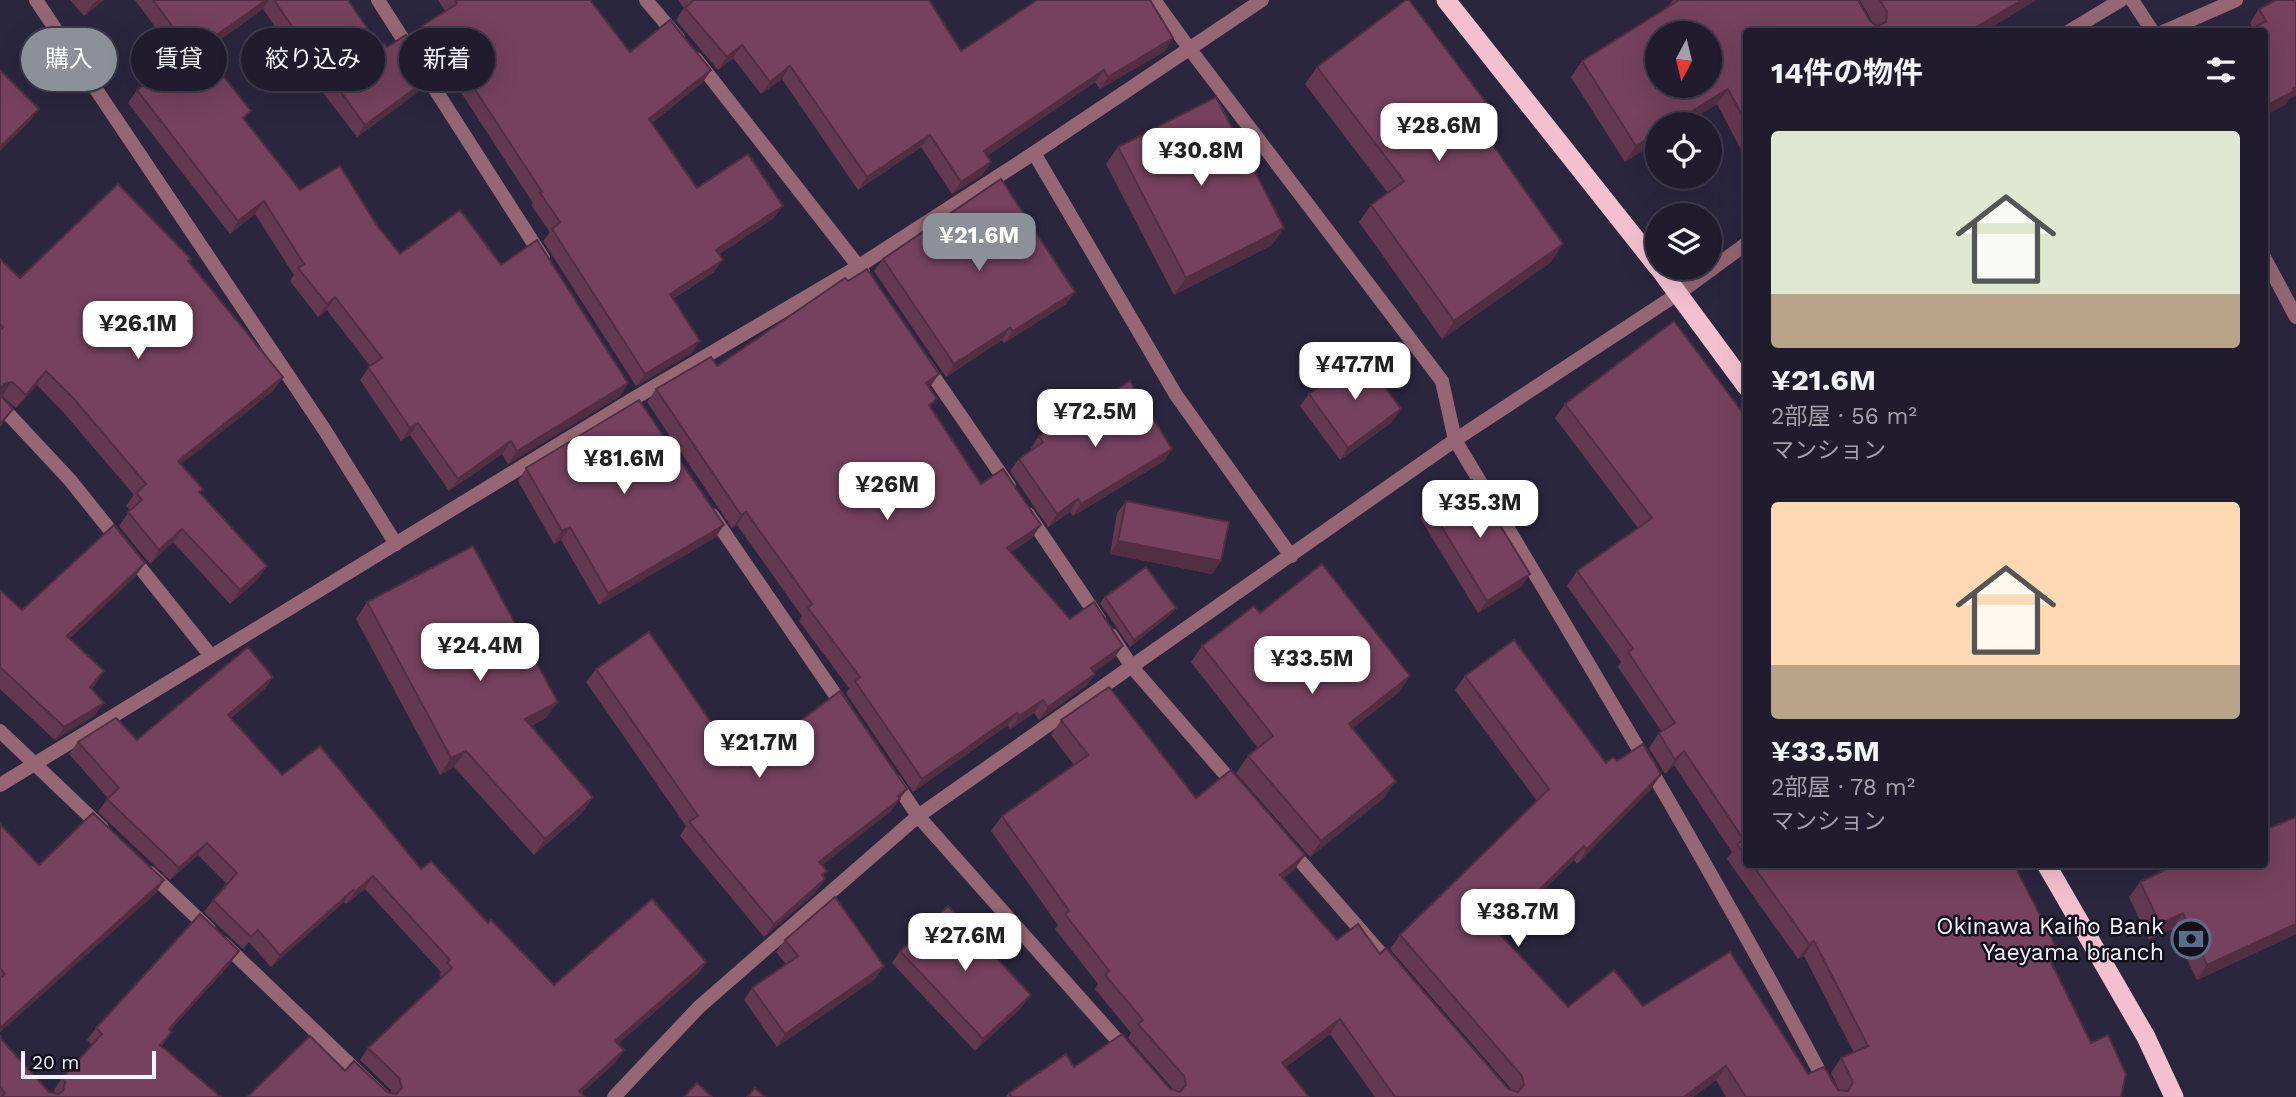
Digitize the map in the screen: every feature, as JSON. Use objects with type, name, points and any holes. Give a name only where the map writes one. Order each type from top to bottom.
[{"type":"highway","points":[[1446,0],[1645,251]]},
{"type":"highway","points":[[1668,280],[1743,382]]},
{"type":"highway","points":[[2048,868],[2146,1037],[2174,1097]]},
{"type":"street","points":[[36,0],[324,429],[396,544]]},
{"type":"street","points":[[378,0],[551,270]]},
{"type":"street","points":[[646,0],[720,87],[874,288]]},
{"type":"street","points":[[1154,0],[1442,380],[1455,440],[1643,755],[1776,990],[1833,1097]]},
{"type":"street","points":[[0,785],[633,399],[859,265],[1034,153],[1262,0]]},
{"type":"street","points":[[2075,28],[2121,0]]},
{"type":"street","points":[[2132,0],[2150,28]]},
{"type":"street","points":[[2173,28],[2236,0]]},
{"type":"street","points":[[1034,153],[1176,395],[1291,556]]},
{"type":"street","points":[[614,1097],[699,1007],[918,817],[1455,440],[1679,293],[1743,246]]},
{"type":"street","points":[[2268,264],[2296,317]]},
{"type":"street","points":[[913,346],[1132,667],[1250,803]]},
{"type":"street","points":[[0,405],[70,480],[211,656]]},
{"type":"street","points":[[703,501],[857,726]]},
{"type":"street","points":[[0,731],[114,839]]},
{"type":"street","points":[[888,771],[918,817],[1140,1066]]},
{"type":"street","points":[[1278,835],[1405,982]]},
{"type":"street","points":[[144,868],[384,1097]]},
{"type":"building","points":[[153,0],[266,0],[227,28],[174,28]]},
{"type":"building","points":[[274,0],[348,0],[367,28],[293,28]]},
{"type":"building","points":[[455,0],[590,0],[630,52],[670,20],[711,70],[649,119],[697,188],[748,154],[783,206],[716,250],[723,260],[670,294],[700,341],[645,374],[552,229],[560,222],[476,91],[495,91],[495,28],[422,26],[457,4]]},
{"type":"building","points":[[694,0],[929,0],[961,51],[1037,0],[1150,0],[1173,38],[1108,77],[1104,70],[984,151],[991,162],[961,182],[930,135],[867,177],[790,66],[770,82],[742,45],[727,57],[685,8]]},
{"type":"building","points":[[1409,0],[1491,109],[1475,120],[1563,244],[1454,321],[1371,205],[1404,181],[1317,67]]},
{"type":"building","points":[[1679,0],[1858,0],[1870,21],[1877,26],[1886,22],[1887,12],[1880,0],[2022,0],[1975,28],[1743,28],[1743,117],[1728,89],[1722,93],[1722,21],[1646,21]]},
{"type":"building","points":[[2276,0],[2296,0],[2296,87],[2294,91],[2268,105],[2268,28],[2253,28],[2266,21],[2259,9]]},
{"type":"building","points":[[1645,21],[1645,98],[1713,98],[1691,112],[1645,112],[1645,140],[1636,146],[1582,61]]},
{"type":"building","points":[[399,39],[399,91],[411,91],[365,125],[340,91],[385,91],[385,44],[387,47]]},
{"type":"building","points":[[0,70],[39,109],[0,147]]},
{"type":"building","points":[[227,81],[251,111],[243,118],[300,190],[340,166],[376,224],[400,254],[460,210],[501,265],[537,240],[628,383],[517,451],[511,441],[458,479],[418,423],[410,428],[368,367],[382,358],[335,297],[327,304],[298,268],[304,264],[264,201],[238,221],[138,91],[227,91]]},
{"type":"building","points":[[1216,97],[1284,228],[1186,278],[1118,147]]},
{"type":"building","points":[[1001,179],[1075,292],[1013,331],[1010,328],[954,364],[883,259]]},
{"type":"building","points":[[118,184],[191,259],[188,261],[283,377],[178,461],[203,489],[199,492],[267,566],[240,590],[182,529],[159,550],[128,512],[142,500],[136,493],[146,484],[74,399],[46,371],[26,395],[12,382],[4,384],[1,388],[2,397],[13,409],[0,424],[0,330],[3,327],[0,324],[0,259],[20,278]]},
{"type":"building","points":[[867,269],[939,374],[926,383],[937,399],[929,405],[981,484],[1003,469],[1041,525],[1007,548],[1070,619],[1094,602],[1123,646],[1091,668],[1095,674],[1048,707],[1043,700],[1019,716],[1017,713],[922,779],[855,681],[860,677],[808,608],[812,604],[746,512],[741,515],[656,389],[711,357],[717,366],[845,278],[848,281]]},
{"type":"building","points":[[1674,321],[1743,413],[1743,839],[1684,751],[1675,760],[1659,733],[1675,723],[1628,652],[1633,649],[1577,571],[1652,518],[1565,404]]},
{"type":"building","points":[[1362,356],[1401,409],[1348,448],[1309,394]]},
{"type":"building","points":[[1130,381],[1172,449],[1081,504],[1078,499],[1057,514],[1019,459],[1043,442],[1039,436]]},
{"type":"building","points":[[639,400],[724,525],[608,593],[570,527],[562,531],[526,468]]},
{"type":"building","points":[[1472,480],[1530,574],[1487,601],[1429,506]]},
{"type":"building","points":[[1126,501],[1229,522],[1221,561],[1118,541]]},
{"type":"building","points":[[114,525],[145,563],[67,636],[104,671],[90,687],[104,703],[64,727],[0,667],[0,590],[22,610]]},
{"type":"building","points":[[473,546],[558,702],[525,719],[593,797],[545,839],[466,751],[451,758],[367,602]]},
{"type":"building","points":[[1322,564],[1410,676],[1349,724],[1396,781],[1321,841],[1248,756],[1273,736],[1202,646],[1254,606],[1260,613]]},
{"type":"building","points":[[1146,567],[1176,608],[1134,640],[1105,597]]},
{"type":"building","points":[[649,632],[741,766],[840,691],[907,789],[898,796],[900,799],[819,862],[827,871],[822,875],[825,879],[774,924],[689,822],[698,816],[596,669]]},
{"type":"building","points":[[1514,640],[1606,763],[1613,757],[1617,761],[1643,744],[1661,774],[1587,849],[1584,846],[1497,931],[1568,1007],[1614,970],[1643,1006],[1730,952],[1808,1074],[1824,1067],[1838,1090],[1848,1091],[1853,1082],[1841,1058],[1868,1046],[1814,941],[1809,944],[1755,868],[2016,868],[2055,945],[2045,950],[2091,1043],[2108,1035],[2126,1074],[2121,1097],[1746,1097],[1726,1066],[1684,1097],[1395,1097],[1340,1019],[1282,1063],[1309,1097],[1012,1097],[1009,1093],[1066,1054],[1074,1067],[1122,1034],[1170,1089],[1180,1092],[1186,1085],[1184,1076],[1138,1024],[1143,1020],[1105,975],[1109,971],[1065,914],[1069,911],[1002,816],[1088,755],[1061,720],[1109,687],[1196,798],[1231,770],[1305,855],[1280,875],[1337,940],[1358,924],[1380,954],[1386,948],[1508,1089],[1518,1092],[1524,1085],[1522,1076],[1400,935],[1549,789],[1465,676]]},
{"type":"building","points":[[248,647],[273,677],[228,715],[282,775],[320,746],[421,869],[431,861],[488,923],[491,920],[554,985],[652,899],[706,962],[615,1041],[624,1050],[579,1091],[585,1097],[247,1097],[310,1036],[345,1071],[354,1061],[387,1092],[396,1094],[402,1088],[399,1078],[368,1048],[452,968],[447,963],[450,960],[373,876],[355,892],[353,890],[280,955],[258,930],[251,937],[213,900],[237,873],[207,843],[179,868],[107,799],[119,788],[78,742],[116,718],[137,740]]},
{"type":"building","points":[[93,813],[164,880],[0,1028],[0,978],[5,974],[0,968],[0,824],[39,865]]},
{"type":"building","points":[[2296,817],[2296,924],[2207,965],[2183,913],[2160,924],[2140,882],[2169,868],[2268,868],[2268,829]]},
{"type":"building","points":[[1743,841],[1743,853],[1737,844]]},
{"type":"building","points":[[835,897],[884,966],[785,1034],[752,988],[798,956],[785,940]]},
{"type":"building","points":[[948,906],[1031,995],[983,1039],[900,951]]},
{"type":"building","points":[[200,914],[239,951],[169,1029],[172,1032],[160,1045],[221,1097],[1,1097],[5,1093],[0,1087],[0,1035],[49,1092],[58,1094],[63,1091],[65,1082],[62,1078],[102,1034],[96,1028]]},
{"type":"building","points":[[697,1083],[712,1097],[684,1097]]},
{"type":"building","points":[[755,1088],[765,1097],[747,1097]]},
{"type":"place","name":"Okinawa Kaiho Bank Yaeyama branch","points":[[2191,939]]}]
